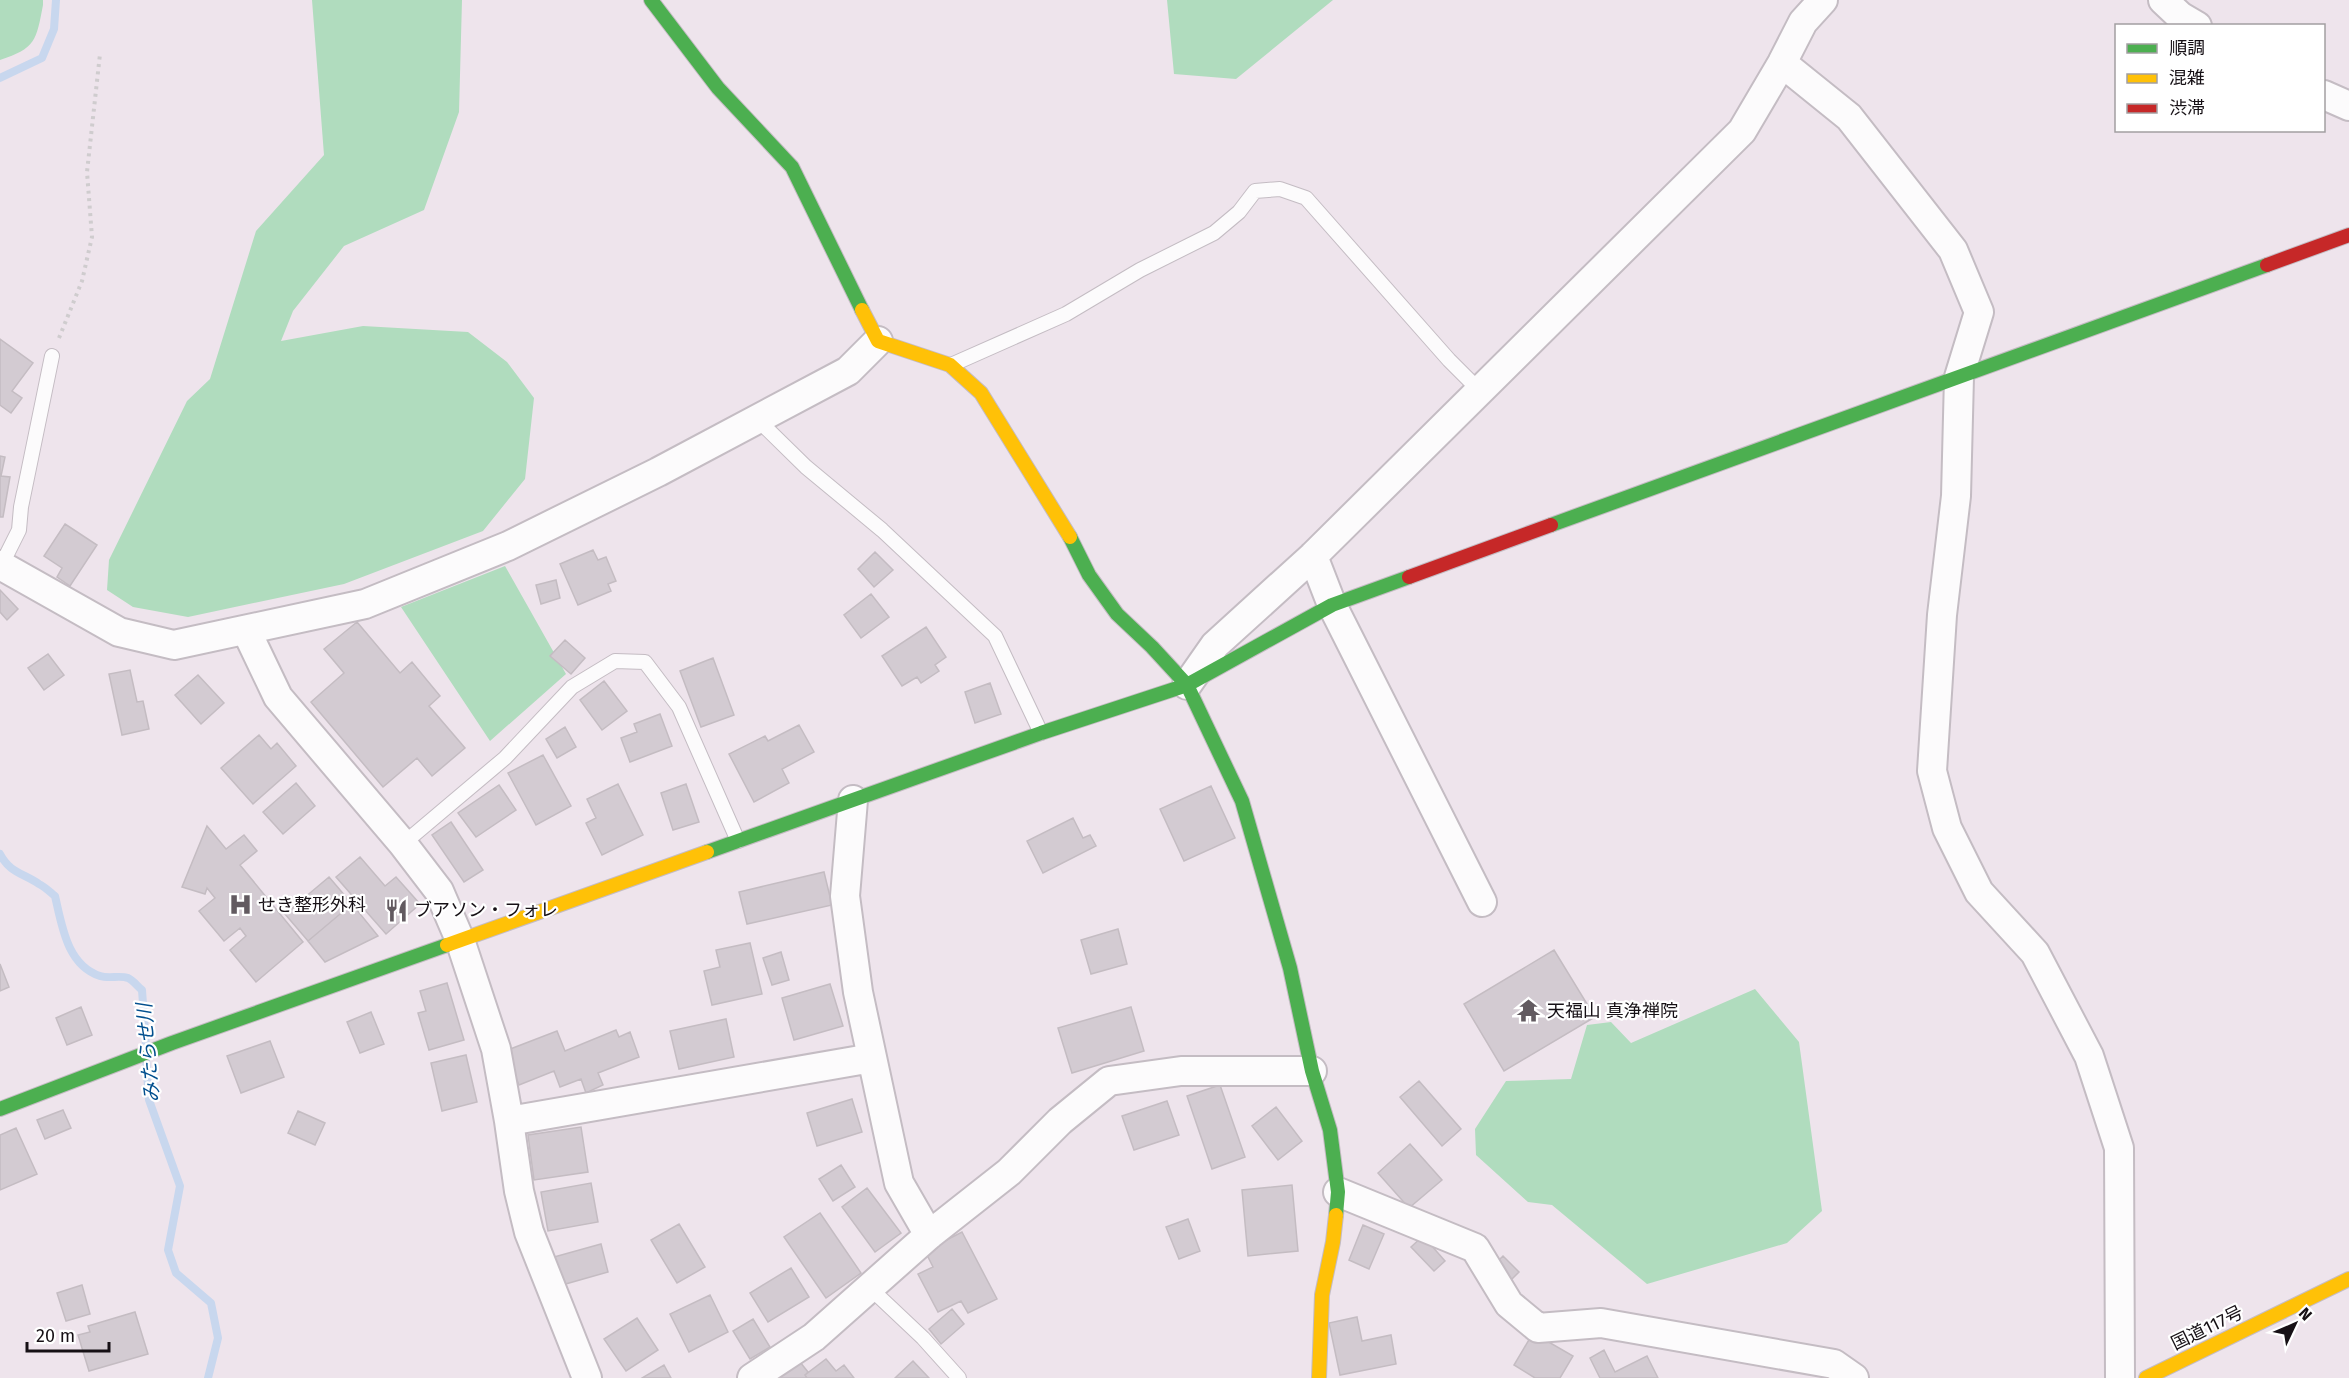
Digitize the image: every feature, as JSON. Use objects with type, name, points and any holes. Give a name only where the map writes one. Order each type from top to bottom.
[{"type":"main road","points":[[651,0],[718,88],[792,167],[878,341],[950,365],[981,393],[1062,521],[1089,575],[1117,614],[1187,685],[1242,801],[1290,968],[1312,1071],[1330,1130],[1338,1192],[1333,1242],[1322,1295],[1319,1378]]},
{"type":"main road","points":[[0,1109],[172,1042],[1041,733],[1187,685],[1332,605],[2349,236]]},
{"type":"main road","name":"国道117号","points":[[2146,1378],[2349,1279]]},
{"type":"street","points":[[1187,685],[1215,645],[1313,556],[1742,131],[1803,22],[1823,0]]},
{"type":"street","points":[[2163,0],[2180,16],[2194,24]]},
{"type":"street","points":[[1782,63],[1849,117],[1953,250],[1979,312],[1959,377],[1956,496],[1942,615],[1932,771],[1947,828],[1979,892],[2035,953],[2089,1056],[2119,1148],[2120,1378]]},
{"type":"street","points":[[2325,95],[2349,106]]},
{"type":"street","points":[[1,566],[119,632],[174,645],[365,604],[508,546],[758,420],[848,372],[878,341]]},
{"type":"street","points":[[1313,556],[1332,605],[1482,902]]},
{"type":"street","points":[[246,630],[278,697],[403,844],[439,891],[460,940],[496,1049],[519,1191],[529,1232],[587,1378]]},
{"type":"street","points":[[853,800],[845,896],[858,992],[899,1183],[929,1235]]},
{"type":"street","points":[[509,1121],[872,1058]]},
{"type":"street","points":[[752,1378],[814,1337],[929,1235],[1009,1172],[1060,1121],[1109,1081],[1181,1071],[1312,1071]]},
{"type":"street","points":[[1338,1192],[1475,1248],[1509,1304],[1538,1328],[1601,1323],[1834,1364],[1854,1378]]},
{"type":"lane","points":[[950,365],[1066,314],[1140,270],[1214,233],[1239,212],[1255,191],[1280,189],[1306,198],[1449,360],[1480,391]]},
{"type":"lane","points":[[1,566],[19,530],[21,507],[52,356]]},
{"type":"lane","points":[[758,420],[806,467],[882,530],[995,636],[1041,733]]},
{"type":"lane","points":[[403,844],[505,758],[572,687],[615,661],[645,662],[679,707],[738,841]]},
{"type":"lane","points":[[870,1288],[922,1338],[959,1378]]},
{"type":"path","points":[[52,356],[82,282],[92,237],[87,172],[100,54]]},
{"type":"green space","points":[[0,0],[43,0],[43,5],[36,35],[32,42],[21,51],[0,60]]},
{"type":"green space","points":[[312,0],[462,0],[459,112],[424,210],[344,246],[293,311],[281,341],[363,326],[468,332],[507,362],[534,398],[525,479],[483,531],[344,584],[188,617],[133,607],[107,590],[109,560],[187,401],[210,379],[256,231],[324,155]]},
{"type":"green space","points":[[1167,0],[1333,0],[1236,79],[1174,74]]},
{"type":"green space","points":[[505,566],[566,674],[490,741],[401,607]]},
{"type":"green space","points":[[1755,989],[1799,1042],[1822,1211],[1787,1243],[1647,1284],[1552,1205],[1528,1202],[1476,1155],[1475,1129],[1506,1081],[1571,1079],[1587,1025],[1611,1022],[1631,1043]]},
{"type":"building","points":[[0,339],[33,363],[12,391],[22,398],[11,413],[0,405]]},
{"type":"building","points":[[0,456],[5,457],[1,476],[10,477],[3,517],[0,517]]},
{"type":"building","points":[[65,524],[97,545],[70,586],[57,577],[62,568],[44,556]]},
{"type":"building","points":[[593,550],[598,560],[606,557],[616,581],[608,584],[611,591],[578,605],[560,564]]},
{"type":"building","points":[[875,552],[893,570],[874,587],[858,569]]},
{"type":"building","points":[[556,580],[560,598],[541,604],[536,585]]},
{"type":"building","points":[[0,590],[18,609],[7,620],[0,612]]},
{"type":"building","points":[[871,594],[889,617],[861,638],[844,615]]},
{"type":"building","points":[[357,622],[400,673],[412,662],[440,696],[429,706],[465,748],[432,776],[417,758],[383,787],[311,702],[344,673],[324,649]]},
{"type":"building","points":[[926,627],[946,657],[935,665],[939,671],[921,683],[917,677],[902,686],[882,656]]},
{"type":"building","points":[[565,640],[585,658],[571,674],[550,656]]},
{"type":"building","points":[[48,654],[64,675],[44,690],[28,668]]},
{"type":"building","points":[[713,658],[734,715],[701,727],[680,671]]},
{"type":"building","points":[[130,670],[137,702],[143,701],[149,729],[122,735],[109,674]]},
{"type":"building","points":[[198,675],[224,703],[201,724],[175,695]]},
{"type":"building","points":[[604,681],[627,711],[602,730],[580,700]]},
{"type":"building","points":[[990,683],[1001,714],[975,723],[965,692]]},
{"type":"building","points":[[660,714],[672,746],[630,762],[621,738],[637,732],[634,724]]},
{"type":"building","points":[[799,725],[814,752],[782,769],[789,783],[754,802],[729,754],[765,736],[768,741]]},
{"type":"building","points":[[565,727],[576,747],[557,758],[546,739]]},
{"type":"building","points":[[259,735],[271,749],[277,743],[296,766],[253,804],[221,768]]},
{"type":"building","points":[[543,755],[571,806],[536,825],[508,773]]},
{"type":"building","points":[[296,783],[315,806],[283,834],[263,812]]},
{"type":"building","points":[[618,784],[643,835],[602,855],[586,823],[596,818],[587,799]]},
{"type":"building","points":[[686,784],[699,822],[673,830],[661,793]]},
{"type":"building","points":[[499,785],[516,810],[476,837],[458,813]]},
{"type":"building","points":[[1211,786],[1235,838],[1184,861],[1160,809]]},
{"type":"building","points":[[1073,818],[1083,838],[1090,835],[1096,846],[1043,873],[1027,841]]},
{"type":"building","points":[[451,822],[483,870],[464,882],[432,835]]},
{"type":"building","name":"せき整形外科","points":[[207,826],[226,849],[244,835],[257,851],[240,865],[303,942],[256,982],[230,950],[246,936],[240,928],[224,941],[199,911],[215,898],[207,888],[205,894],[182,887]]},
{"type":"building","points":[[360,857],[385,886],[396,877],[420,904],[386,934],[336,877]]},
{"type":"building","points":[[824,872],[832,905],[747,924],[739,892]]},
{"type":"building","points":[[329,877],[352,904],[308,941],[285,914]]},
{"type":"building","points":[[352,904],[378,936],[325,962],[308,941]]},
{"type":"building","points":[[1118,929],[1127,964],[1091,974],[1081,940]]},
{"type":"building","points":[[750,943],[762,994],[712,1005],[704,971],[720,967],[716,950]]},
{"type":"building","name":"天福山 真浄禅院","points":[[1554,950],[1595,1017],[1504,1071],[1464,1004]]},
{"type":"building","points":[[781,952],[789,980],[772,985],[763,958]]},
{"type":"building","points":[[0,964],[9,987],[0,991]]},
{"type":"building","points":[[447,983],[464,1040],[429,1050],[418,1013],[426,1011],[420,991]]},
{"type":"building","points":[[830,984],[843,1026],[794,1040],[782,998]]},
{"type":"building","points":[[81,1007],[92,1035],[67,1045],[56,1018]]},
{"type":"building","points":[[1131,1007],[1144,1051],[1072,1073],[1058,1028]]},
{"type":"building","points":[[371,1012],[384,1044],[360,1053],[347,1022]]},
{"type":"building","points":[[726,1019],[734,1057],[679,1069],[670,1031]]},
{"type":"building","points":[[616,1030],[619,1037],[630,1032],[639,1057],[598,1073],[603,1085],[586,1093],[581,1079],[560,1087],[554,1071],[519,1085],[505,1051],[557,1031],[565,1051]]},
{"type":"building","points":[[270,1041],[284,1077],[241,1093],[227,1056]]},
{"type":"building","points":[[466,1055],[477,1102],[442,1111],[431,1063]]},
{"type":"building","points":[[1419,1081],[1461,1129],[1442,1146],[1400,1097]]},
{"type":"building","points":[[1220,1085],[1245,1157],[1212,1169],[1187,1096]]},
{"type":"building","points":[[852,1099],[862,1132],[817,1146],[807,1113]]},
{"type":"building","points":[[1167,1101],[1179,1135],[1134,1150],[1122,1116]]},
{"type":"building","points":[[1276,1107],[1302,1141],[1278,1160],[1252,1126]]},
{"type":"building","points":[[63,1110],[71,1128],[45,1139],[37,1120]]},
{"type":"building","points":[[298,1111],[325,1123],[315,1145],[288,1133]]},
{"type":"building","points":[[581,1127],[588,1172],[534,1180],[528,1135]]},
{"type":"building","points":[[16,1128],[37,1174],[0,1190],[0,1135]]},
{"type":"building","points":[[1410,1144],[1442,1180],[1409,1208],[1378,1173]]},
{"type":"building","points":[[841,1165],[855,1187],[833,1201],[819,1179]]},
{"type":"building","points":[[591,1183],[598,1222],[548,1231],[541,1192]]},
{"type":"building","points":[[1292,1185],[1298,1251],[1248,1256],[1242,1190]]},
{"type":"building","points":[[867,1188],[901,1233],[875,1252],[842,1207]]},
{"type":"building","points":[[820,1213],[861,1273],[826,1298],[784,1237]]},
{"type":"building","points":[[1188,1219],[1200,1251],[1179,1259],[1166,1227]]},
{"type":"building","points":[[679,1224],[705,1267],[677,1283],[651,1240]]},
{"type":"building","points":[[1363,1225],[1384,1234],[1369,1269],[1349,1260]]},
{"type":"building","points":[[962,1232],[997,1299],[968,1313],[961,1301],[938,1312],[918,1274],[933,1267],[925,1251]]},
{"type":"building","points":[[1423,1236],[1445,1261],[1434,1271],[1411,1247]]},
{"type":"building","points":[[601,1244],[608,1272],[562,1285],[554,1257]]},
{"type":"building","points":[[1503,1256],[1519,1272],[1507,1284],[1492,1267]]},
{"type":"building","points":[[791,1268],[809,1297],[768,1322],[750,1293]]},
{"type":"building","points":[[82,1285],[90,1314],[66,1321],[57,1293]]},
{"type":"building","points":[[710,1295],[728,1332],[689,1352],[670,1314]]},
{"type":"building","points":[[952,1309],[964,1324],[941,1344],[929,1329]]},
{"type":"building","points":[[135,1312],[148,1354],[89,1371],[78,1335],[90,1332],[88,1326]]},
{"type":"building","points":[[1357,1317],[1362,1341],[1391,1335],[1396,1364],[1340,1375],[1329,1323]]},
{"type":"building","points":[[637,1318],[658,1350],[626,1371],[604,1339]]},
{"type":"building","points":[[753,1319],[770,1347],[750,1359],[733,1331]]},
{"type":"building","points":[[1533,1333],[1573,1356],[1560,1378],[1535,1378],[1514,1365]]},
{"type":"building","points":[[1604,1350],[1615,1372],[1647,1356],[1658,1378],[1600,1378],[1590,1358]]},
{"type":"building","points":[[826,1359],[836,1371],[844,1365],[854,1378],[807,1378],[805,1375]]},
{"type":"building","points":[[913,1361],[929,1378],[895,1378]]},
{"type":"building","points":[[800,1362],[808,1372],[805,1375],[807,1378],[779,1378]]},
{"type":"building","points":[[664,1365],[671,1378],[642,1378]]},
{"type":"waterway","name":"みたらせ川","points":[[0,78],[42,58],[54,29],[56,0]]},
{"type":"waterway","name":"みたらせ川","points":[[0,854],[13,869],[55,896],[68,943],[80,963],[89,971],[100,976],[128,978],[142,990],[146,1046]]},
{"type":"waterway","name":"みたらせ川","points":[[146,1059],[149,1100],[180,1186],[168,1250],[176,1273],[211,1303],[218,1338],[208,1378]]},
{"type":"traffic: fast","points":[[651,0],[718,88],[792,167],[862,310]]},
{"type":"traffic: fast","points":[[1551,525],[2267,265]]},
{"type":"traffic: fast","points":[[1070,537],[1089,575],[1117,614],[1187,685],[1242,801],[1290,968],[1312,1071],[1330,1130],[1338,1192],[1336,1215]]},
{"type":"traffic: fast","points":[[707,852],[1041,733],[1187,685],[1332,605],[1409,577]]},
{"type":"traffic: fast","points":[[0,1109],[172,1043],[447,945]]},
{"type":"traffic: slow","points":[[862,310],[878,341],[950,365],[981,393],[1070,537]]},
{"type":"traffic: slow","points":[[447,945],[707,852]]},
{"type":"traffic: slow","points":[[1319,1378],[1322,1295],[1336,1215]]},
{"type":"traffic: slow","points":[[2146,1378],[2349,1279]]},
{"type":"traffic: jam","points":[[2267,265],[2349,235]]},
{"type":"traffic: jam","points":[[1409,577],[1551,525]]},
{"type":"place","name":"せき整形外科","points":[[240,905]]},
{"type":"place","name":"ブアソン・フォレ","points":[[396,910]]},
{"type":"place","name":"天福山 真浄禅院","points":[[1529,1011]]}]
